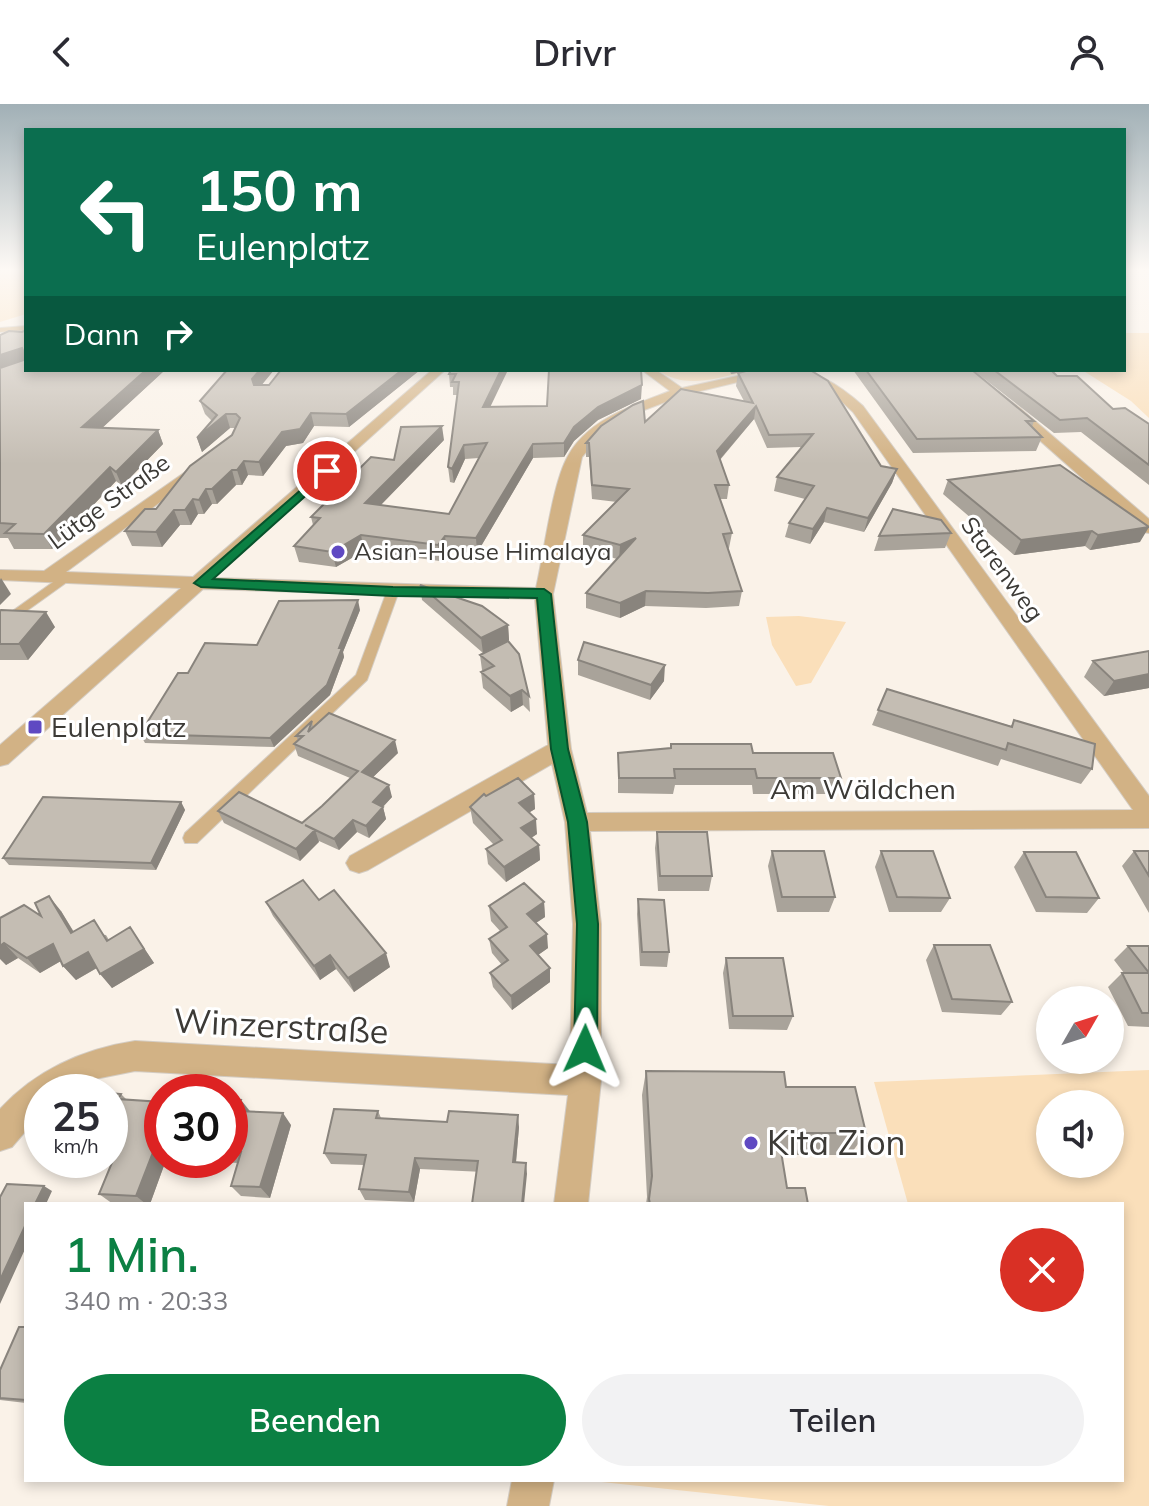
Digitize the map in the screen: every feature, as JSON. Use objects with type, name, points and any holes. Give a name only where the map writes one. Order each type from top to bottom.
[{"type":"street","points":[[0,758],[437,372]]},
{"type":"street","points":[[651,372],[680,392]]},
{"type":"street","points":[[571,1202],[585,1081],[587,924],[577,822],[560,749],[544,594],[557,522],[575,456],[594,434],[626,412],[680,392],[773,372]]},
{"type":"street","name":"Starenweg","points":[[803,372],[830,387],[858,409],[1149,817]]},
{"type":"street","points":[[964,372],[1015,411],[1149,528]]},
{"type":"street","name":"Lütge Straße","points":[[55,579],[217,453]]},
{"type":"street","points":[[0,575],[544,594]]},
{"type":"street","points":[[359,863],[560,749]]},
{"type":"street","name":"Am Wäldchen","points":[[577,822],[1149,817]]},
{"type":"street","name":"Winzerstraße","points":[[0,1135],[37,1094],[76,1070],[109,1059],[135,1056],[585,1081]]},
{"type":"street","points":[[528,1506],[533,1482]]},
{"type":"lane","points":[[0,626],[55,579]]},
{"type":"lane","points":[[191,838],[362,677],[393,591]]},
{"type":"shaded area","points":[[1126,333],[1149,333],[1149,418],[1131,401],[1085,372],[1126,372]]},
{"type":"shaded area","points":[[660,372],[740,373],[687,381]]},
{"type":"shaded area","points":[[799,616],[846,622],[811,683],[796,686],[772,645],[766,617]]},
{"type":"shaded area","points":[[1149,1070],[1149,1506],[829,1506],[602,1482],[1124,1482],[1124,1202],[907,1202],[874,1082],[1124,1074],[1124,1071]]},
{"type":"building","points":[[24,333],[24,352],[22,348],[0,355],[0,335]]},
{"type":"building","points":[[24,360],[24,372],[144,372],[82,427],[158,430],[116,472],[110,467],[44,534],[5,533],[15,524],[0,523],[0,368]]},
{"type":"building","points":[[225,372],[258,372],[252,379],[254,385],[269,385],[279,372],[399,372],[346,414],[311,413],[300,429],[282,432],[259,462],[244,461],[212,489],[206,489],[199,500],[193,499],[185,510],[174,510],[156,532],[125,531],[145,509],[156,509],[190,466],[232,435],[240,418],[236,414],[226,414],[197,438],[217,415],[200,401]]},
{"type":"building","points":[[500,372],[483,407],[547,406],[549,372],[641,372],[642,385],[598,407],[574,427],[564,443],[533,444],[476,538],[445,536],[438,545],[361,535],[332,552],[294,546],[320,518],[311,517],[371,457],[394,460],[401,427],[442,426],[365,503],[449,514],[487,443],[464,445],[452,469],[448,467],[459,382],[452,382],[456,374],[449,374]]},
{"type":"building","points":[[813,372],[828,381],[881,466],[897,469],[868,518],[827,508],[813,529],[789,523],[814,486],[777,477],[813,434],[769,435],[756,406],[717,451],[729,485],[715,485],[732,533],[723,534],[742,591],[646,591],[620,603],[586,593],[636,538],[620,545],[583,535],[629,489],[592,485],[589,443],[586,443],[601,426],[643,401],[645,422],[681,389],[753,403],[738,373]]},
{"type":"building","points":[[867,372],[974,372],[1034,421],[1026,421],[1042,437],[917,439]]},
{"type":"building","points":[[997,372],[1053,372],[1057,376],[1077,376],[1113,409],[1125,408],[1149,424],[1149,465],[1087,418],[1060,420]]},
{"type":"building","points":[[1060,465],[1149,527],[1098,535],[1092,531],[1021,540],[948,480]]},
{"type":"building","points":[[893,509],[941,520],[951,533],[879,536]]},
{"type":"building","points":[[420,585],[482,606],[508,625],[481,638]]},
{"type":"building","points":[[358,600],[327,685],[270,738],[140,734],[178,673],[188,673],[205,643],[257,645],[279,601]]},
{"type":"building","points":[[1,610],[46,612],[19,644],[0,644]]},
{"type":"building","points":[[508,641],[519,654],[529,696],[522,690],[510,696],[481,672],[494,666],[480,655]]},
{"type":"building","points":[[584,642],[665,665],[651,685],[578,660]]},
{"type":"building","points":[[1149,651],[1149,674],[1114,681],[1093,661]]},
{"type":"building","points":[[887,689],[1012,727],[1014,720],[1095,744],[1092,769],[1008,743],[1006,750],[878,710]]},
{"type":"building","points":[[329,713],[395,740],[362,772],[389,785],[373,802],[383,807],[366,826],[353,820],[334,839],[305,825],[315,830],[296,849],[218,811],[239,792],[302,823],[322,806],[358,771],[294,744],[303,736],[296,736],[312,721],[308,732]]},
{"type":"building","points":[[671,744],[751,744],[753,753],[833,753],[841,778],[757,778],[755,769],[674,769],[675,778],[619,778],[618,753],[671,748]]},
{"type":"building","points":[[518,778],[534,794],[519,803],[536,819],[521,828],[539,845],[504,867],[486,849],[502,840],[470,807],[484,794],[486,796]]},
{"type":"building","points":[[43,797],[181,802],[151,863],[3,858]]},
{"type":"building","points":[[657,832],[707,832],[712,876],[660,876]]},
{"type":"building","points":[[772,851],[824,851],[835,897],[782,897]]},
{"type":"building","points":[[881,851],[933,851],[950,898],[897,897]]},
{"type":"building","points":[[1134,851],[1149,851],[1149,876]]},
{"type":"building","points":[[1024,852],[1076,852],[1099,898],[1046,897]]},
{"type":"building","points":[[303,880],[319,900],[334,890],[386,953],[348,978],[330,955],[314,966],[266,902]]},
{"type":"building","points":[[524,883],[544,902],[527,914],[547,934],[530,946],[550,968],[511,996],[490,973],[508,960],[489,939],[507,927],[489,906]]},
{"type":"building","points":[[49,896],[71,933],[94,920],[107,941],[130,927],[144,949],[100,974],[88,952],[63,966],[53,944],[27,958],[4,943],[0,946],[0,918],[24,905],[41,916],[35,903]]},
{"type":"building","points":[[638,899],[664,900],[669,952],[642,952]]},
{"type":"building","points":[[934,945],[990,945],[1012,1002],[952,999]]},
{"type":"building","points":[[1128,946],[1149,946],[1149,973]]},
{"type":"building","points":[[726,958],[783,958],[793,1016],[733,1016]]},
{"type":"building","points":[[1122,973],[1149,973],[1149,1013],[1142,1013]]},
{"type":"building","points":[[646,1071],[784,1072],[786,1087],[855,1087],[866,1133],[778,1133],[787,1188],[805,1188],[808,1202],[650,1202],[652,1176]]},
{"type":"building","points":[[128,1100],[144,1101],[144,1175],[136,1196],[99,1194],[106,1178],[128,1178]]},
{"type":"building","points":[[334,1109],[378,1111],[376,1118],[447,1122],[449,1111],[518,1115],[513,1162],[526,1163],[522,1202],[472,1202],[478,1161],[415,1158],[409,1192],[359,1189],[366,1155],[324,1153]]},
{"type":"building","points":[[248,1111],[283,1113],[260,1187],[231,1186],[233,1178],[248,1178]]},
{"type":"building","points":[[7,1184],[44,1186],[36,1202],[24,1202],[24,1228],[0,1280],[0,1197]]},
{"type":"building","points":[[19,1327],[24,1327],[24,1400],[0,1398],[0,1370]]},
{"type":"place","name":"Asian-House Himalaya","points":[[338,552]]},
{"type":"place","name":"Eulenplatz","points":[[35,727]]},
{"type":"place","name":"Kita Zion","points":[[751,1143]]},
{"type":"route","points":[[327,471],[201,583],[544,594],[560,749],[577,822],[587,924],[585,1049]]}]
